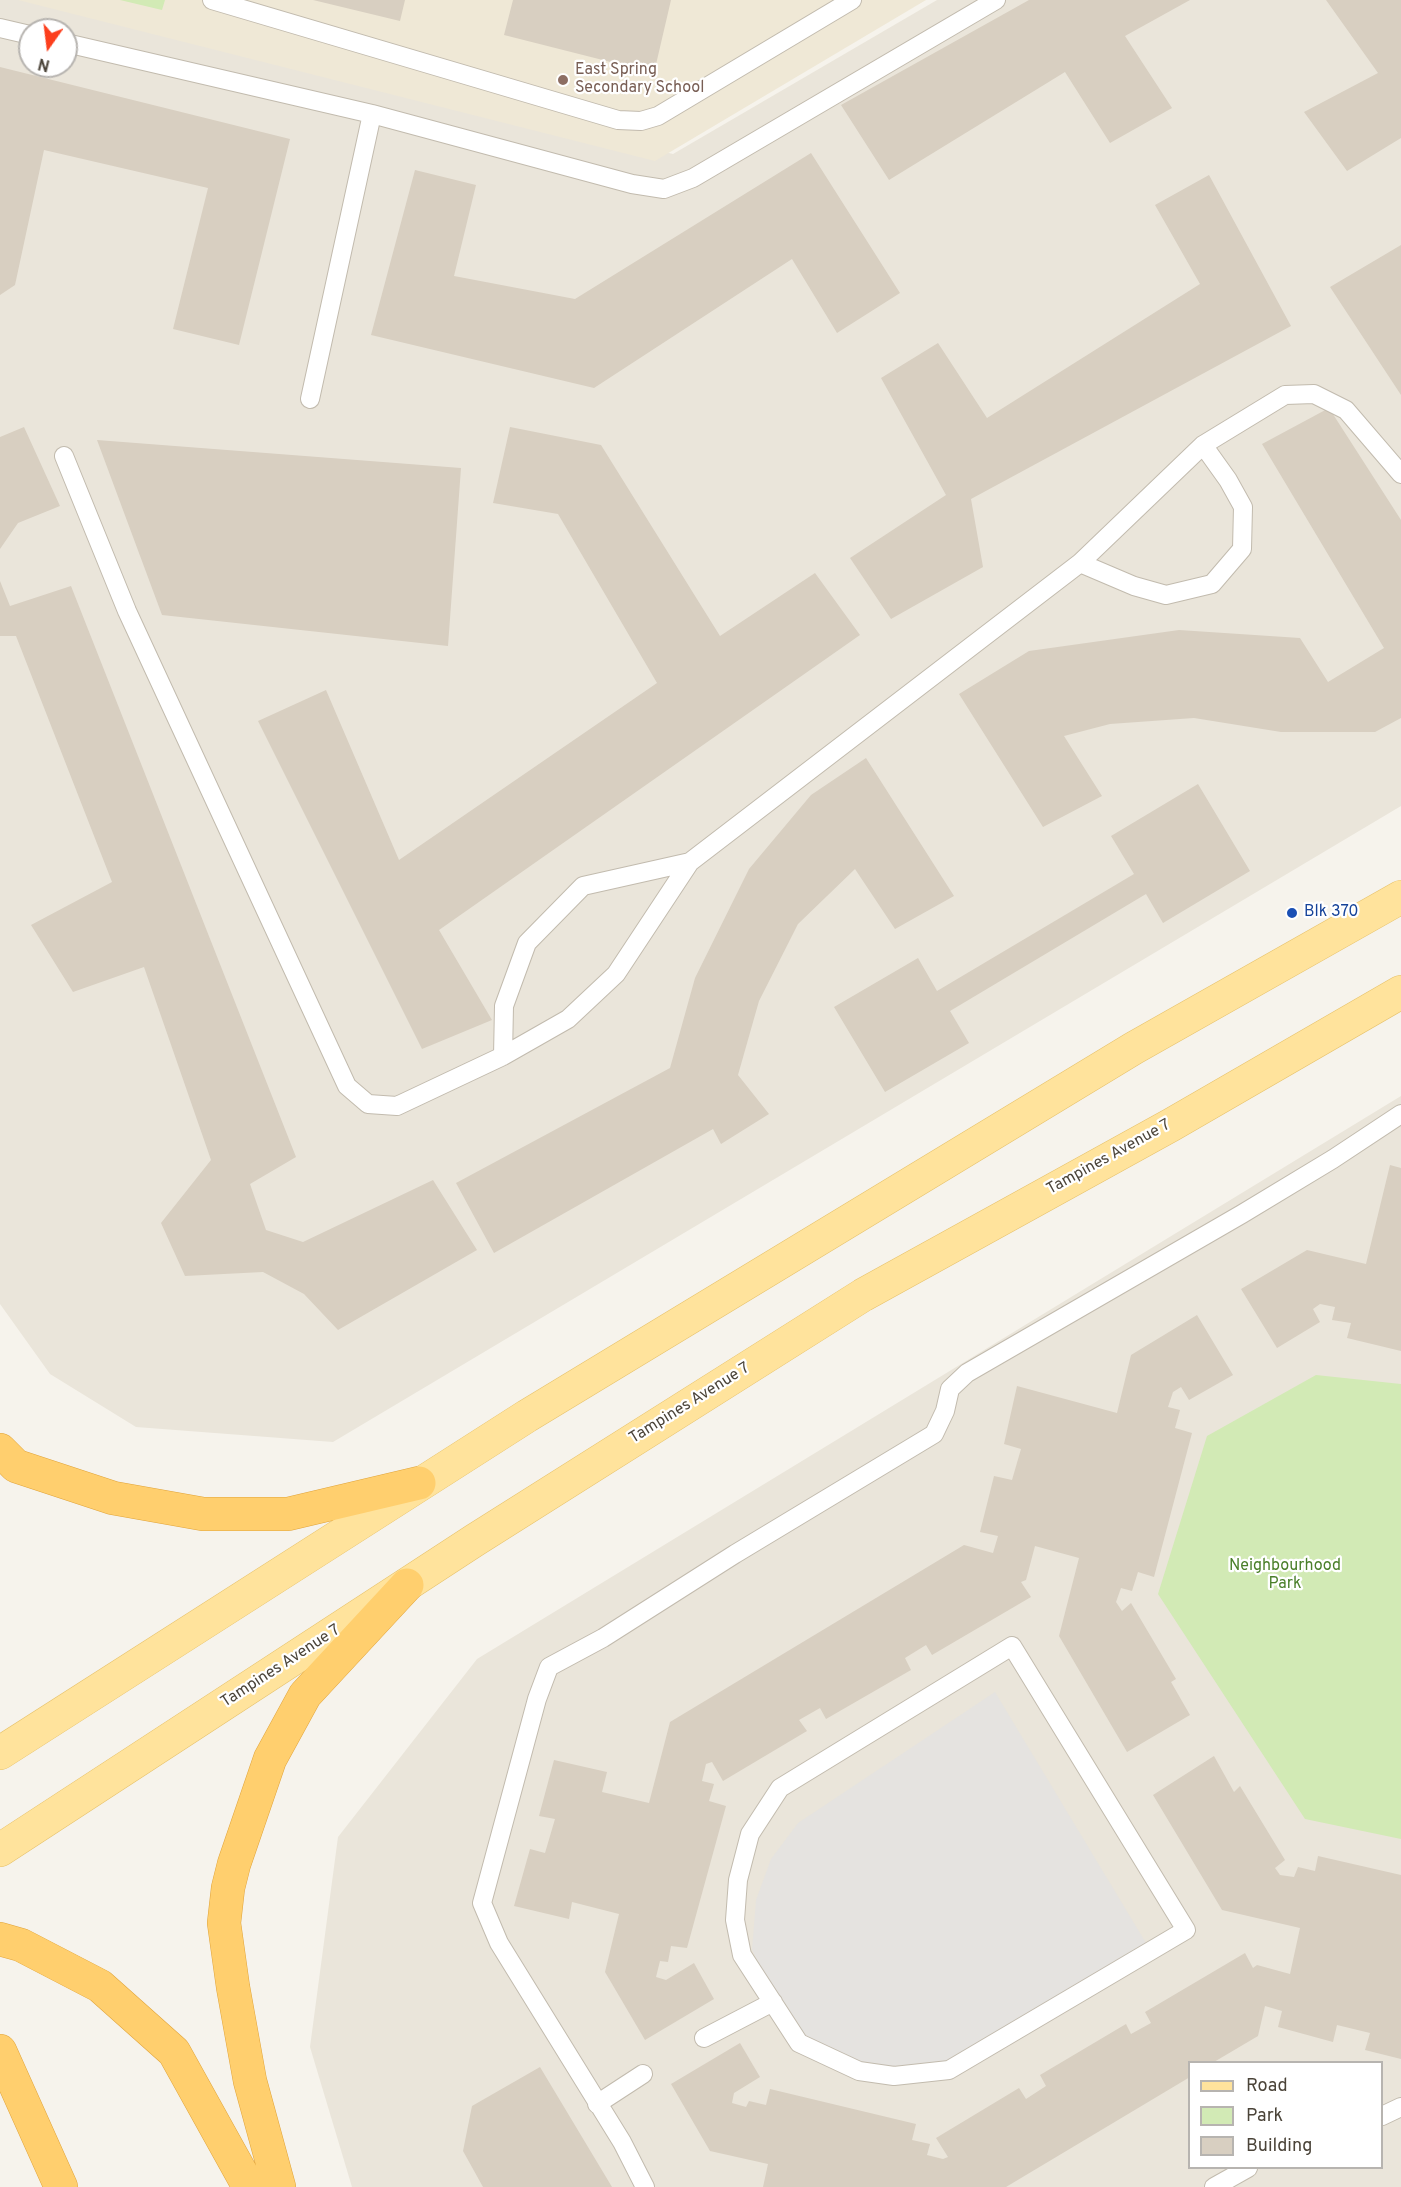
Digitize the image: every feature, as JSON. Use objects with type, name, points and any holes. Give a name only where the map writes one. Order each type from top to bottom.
[{"type":"highway","points":[[0,1450],[16,1466],[113,1498],[203,1514],[288,1514],[419,1483]]},
{"type":"highway","points":[[279,2187],[250,2081],[233,1987],[224,1923],[228,1888],[270,1759],[305,1695],[407,1585]]},
{"type":"highway","points":[[0,1939],[21,1945],[100,1986],[174,2052],[249,2187]]},
{"type":"highway","points":[[0,2051],[61,2187]]},
{"type":"main road","points":[[0,1753],[419,1483],[1134,1048],[1401,897]]},
{"type":"main road","name":"Tampines Avenue 7","points":[[0,1850],[407,1585],[863,1295],[1171,1125],[1401,992]]},
{"type":"lane","points":[[212,0],[618,120],[640,121],[658,116],[852,0]]},
{"type":"lane","points":[[78,46],[372,114],[632,184],[664,189],[693,178],[996,0]]},
{"type":"lane","points":[[0,28],[18,32]]},
{"type":"lane","points":[[310,399],[372,114]]},
{"type":"lane","points":[[64,456],[127,611],[347,1086],[368,1104],[397,1106],[503,1056],[567,1019],[616,974],[690,862],[1080,563],[1203,445],[1285,395],[1314,394],[1346,410],[1401,474]]},
{"type":"lane","points":[[1080,563],[1134,586],[1166,595],[1212,584],[1242,549],[1243,507],[1228,480],[1203,445]]},
{"type":"lane","points":[[503,1056],[504,1006],[527,943],[583,886],[690,862]]},
{"type":"lane","points":[[645,2187],[622,2142],[499,1943],[482,1904],[537,1699],[549,1667],[603,1638],[735,1554],[934,1434],[945,1411],[950,1389],[967,1373],[1333,1160],[1401,1114]]},
{"type":"lane","points":[[1012,1646],[1186,1930],[949,2070],[894,2076],[859,2071],[799,2043],[773,2002],[742,1955],[735,1920],[738,1880],[750,1834],[780,1788],[1012,1646]]},
{"type":"lane","points":[[704,2038],[773,2002]]},
{"type":"lane","points":[[597,2104],[643,2074]]},
{"type":"lane","points":[[1383,2116],[1401,2107]]},
{"type":"lane","points":[[1214,2187],[1246,2169]]},
{"type":"shaded area","points":[[0,0],[56,0],[673,154],[937,0],[1401,0],[1401,806],[333,1442],[136,1427],[50,1374],[0,1304]]},
{"type":"shaded area","name":"East Spring Secondary School","points":[[18,0],[926,0],[655,161]]},
{"type":"shaded area","points":[[1401,1096],[1401,2187],[352,2187],[310,2047],[338,1837],[477,1659]]},
{"type":"shaded area","points":[[995,1692],[1146,1943],[957,2058],[909,2068],[862,2067],[816,2047],[773,2002],[752,1949],[756,1900],[771,1859],[798,1823]]},
{"type":"green space","points":[[120,0],[165,0],[162,10]]},
{"type":"green space","name":"Neighbourhood Park","points":[[1316,1375],[1401,1384],[1401,1839],[1305,1819],[1158,1594],[1207,1436]]},
{"type":"building","points":[[313,0],[405,0],[400,21]]},
{"type":"building","points":[[513,0],[671,0],[654,73],[504,35]]},
{"type":"building","points":[[1029,0],[1190,0],[1125,36],[1172,108],[1110,143],[1065,72],[889,180],[841,105]]},
{"type":"building","points":[[1326,0],[1401,0],[1401,138],[1347,171],[1304,112],[1378,73]]},
{"type":"building","points":[[0,67],[18,71],[18,78],[44,78],[290,139],[239,345],[173,329],[208,188],[44,150],[15,285],[0,295]]},
{"type":"building","points":[[811,153],[900,293],[837,333],[792,259],[594,388],[371,335],[415,170],[476,185],[454,276],[575,299]]},
{"type":"building","points":[[1209,175],[1291,326],[971,499],[983,567],[891,619],[850,558],[946,495],[881,378],[938,343],[987,418],[1200,284],[1155,205]]},
{"type":"building","points":[[1401,245],[1401,395],[1330,287]]},
{"type":"building","points":[[1329,408],[1401,520],[1401,718],[1375,732],[1281,732],[1194,718],[1110,724],[1064,736],[1102,796],[1043,827],[959,694],[1029,651],[1179,630],[1300,638],[1328,682],[1384,648],[1262,444]]},
{"type":"building","points":[[24,427],[60,506],[18,523],[0,549],[0,437]]},
{"type":"building","points":[[510,427],[601,445],[720,636],[815,573],[860,635],[439,930],[492,1020],[422,1049],[258,721],[326,690],[399,860],[657,683],[558,514],[493,503]]},
{"type":"building","points":[[97,440],[461,468],[448,646],[162,615]]},
{"type":"building","points":[[0,581],[10,606],[71,586],[296,1157],[250,1184],[266,1230],[303,1242],[433,1180],[477,1250],[338,1330],[304,1294],[263,1272],[185,1276],[161,1223],[211,1160],[144,967],[73,992],[31,925],[112,882],[16,636],[0,636]]},
{"type":"building","points":[[866,758],[954,896],[895,929],[855,869],[798,924],[759,1001],[738,1075],[769,1114],[721,1144],[713,1129],[494,1253],[456,1183],[670,1068],[695,978],[749,869],[811,795]]},
{"type":"building","points":[[1198,784],[1250,871],[1163,923],[1146,894],[950,1011],[969,1043],[885,1092],[834,1007],[918,958],[937,991],[1134,874],[1111,836]]},
{"type":"building","points":[[1390,1165],[1401,1168],[1401,1351],[1347,1338],[1351,1323],[1332,1320],[1335,1307],[1320,1304],[1313,1309],[1320,1322],[1277,1348],[1241,1289],[1307,1250],[1366,1264]]},
{"type":"building","points":[[1197,1315],[1233,1375],[1189,1400],[1181,1387],[1173,1392],[1168,1407],[1180,1410],[1175,1428],[1192,1433],[1154,1577],[1138,1572],[1132,1591],[1121,1588],[1116,1602],[1122,1611],[1131,1603],[1176,1679],[1171,1682],[1190,1715],[1127,1752],[1059,1636],[1079,1558],[1035,1546],[1026,1580],[1021,1582],[1031,1597],[932,1655],[926,1645],[905,1658],[911,1670],[826,1719],[820,1708],[799,1720],[807,1731],[723,1781],[712,1762],[706,1764],[702,1781],[714,1784],[709,1801],[726,1806],[687,1948],[671,1946],[668,1962],[660,1961],[656,1977],[666,1980],[694,1963],[714,1999],[645,2040],[605,1972],[619,1914],[572,1902],[569,1919],[514,1906],[530,1849],[545,1853],[555,1819],[539,1816],[554,1760],[607,1772],[602,1792],[649,1803],[670,1722],[964,1545],[993,1553],[998,1536],[980,1532],[994,1476],[1012,1480],[1021,1449],[1004,1444],[1017,1386],[1117,1413],[1131,1355]]},
{"type":"building","points":[[1214,1756],[1234,1792],[1240,1786],[1285,1860],[1275,1868],[1280,1875],[1294,1877],[1298,1867],[1315,1871],[1318,1856],[1401,1875],[1401,2059],[1365,2050],[1370,2033],[1337,2025],[1333,2042],[1278,2027],[1282,2011],[1265,2006],[1258,2036],[1216,2061],[1188,2061],[1188,2078],[1006,2187],[763,2187],[768,2164],[710,2151],[671,2084],[740,2043],[760,2077],[734,2093],[732,2103],[746,2107],[749,2101],[766,2105],[770,2089],[916,2124],[912,2140],[930,2144],[927,2155],[943,2159],[948,2157],[936,2138],[1019,2088],[1026,2099],[1046,2086],[1040,2075],[1126,2024],[1131,2034],[1151,2023],[1145,2012],[1245,1953],[1253,1968],[1257,1965],[1290,1974],[1300,1928],[1222,1910],[1153,1795]]},
{"type":"building","points":[[540,2067],[612,2187],[483,2187],[463,2151],[472,2106]]},
{"type":"place","name":"East Spring Secondary School","points":[[563,80]]},
{"type":"place","name":"Blk 370","points":[[1292,913]]}]
